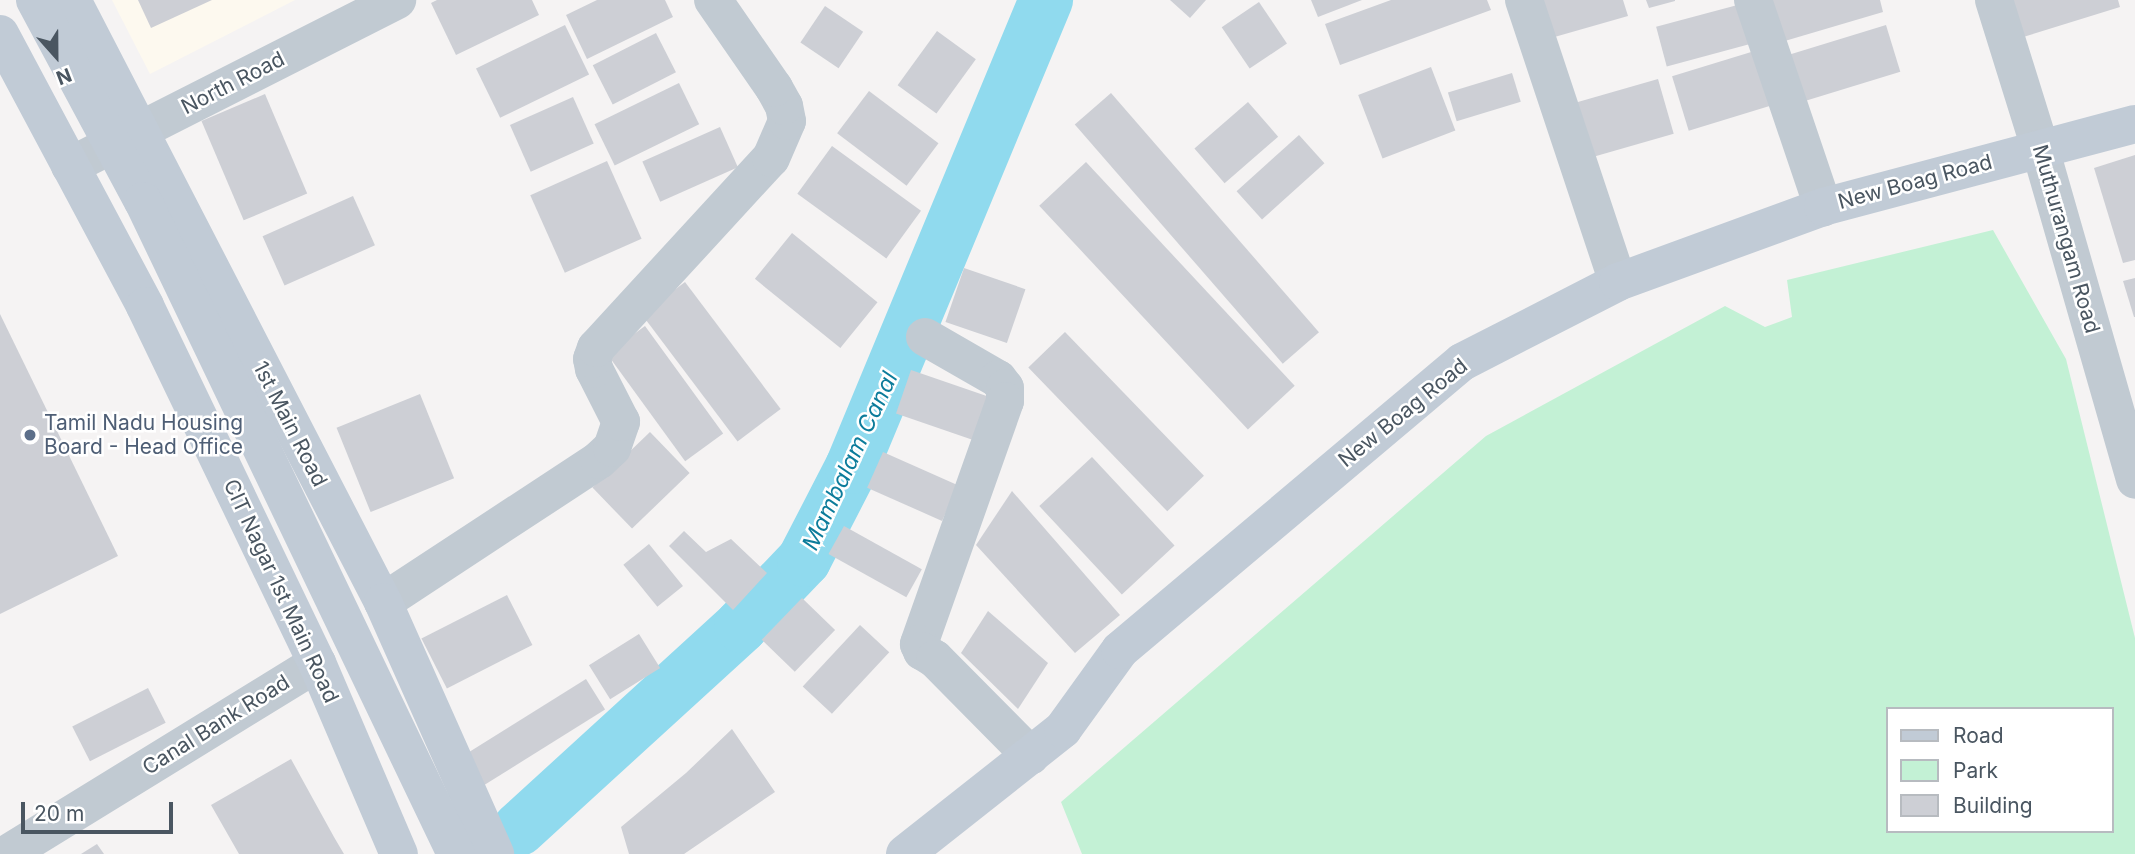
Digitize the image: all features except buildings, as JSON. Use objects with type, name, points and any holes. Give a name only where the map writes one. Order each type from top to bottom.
[{"type":"main road","points":[[35,0],[143,201],[456,854]]},
{"type":"main road","name":"1st Main Road","points":[[72,0],[383,602],[495,854]]},
{"type":"main road","name":"CIT Nagar 1st Main Road","points":[[0,34],[145,306],[317,663],[399,854]]},
{"type":"main road","name":"New Boag Road","points":[[905,854],[1063,729],[1120,650],[1462,362],[1618,282],[1823,207],[2135,124]]},
{"type":"street","name":"North Road","points":[[70,166],[397,0]]},
{"type":"street","points":[[383,602],[599,460],[612,448],[621,422],[594,369],[592,359],[596,348],[771,158],[787,121],[774,88],[713,0]]},
{"type":"street","points":[[1524,0],[1618,282]]},
{"type":"street","points":[[1753,0],[1823,207]]},
{"type":"street","name":"Muthurangam Road","points":[[1994,0],[2125,405],[2135,480]]},
{"type":"street","points":[[925,337],[998,379],[1006,388],[1005,401],[919,644],[922,651],[935,659],[1031,756]]},
{"type":"street","name":"Canal Bank Road","points":[[7,854],[317,663]]},
{"type":"shaded area","points":[[112,0],[295,0],[150,74]]},
{"type":"green space","points":[[1993,230],[2066,359],[2135,638],[2135,854],[1082,854],[1061,802],[1486,436],[1725,306],[1765,327],[1792,317],[1787,280]]},
{"type":"waterway","name":"Mambalam Canal","points":[[519,829],[741,626],[804,560],[852,467],[1046,0]]},
{"type":"place","name":"Tamil Nadu Housing Board - Head Office","points":[[30,435]]}]
